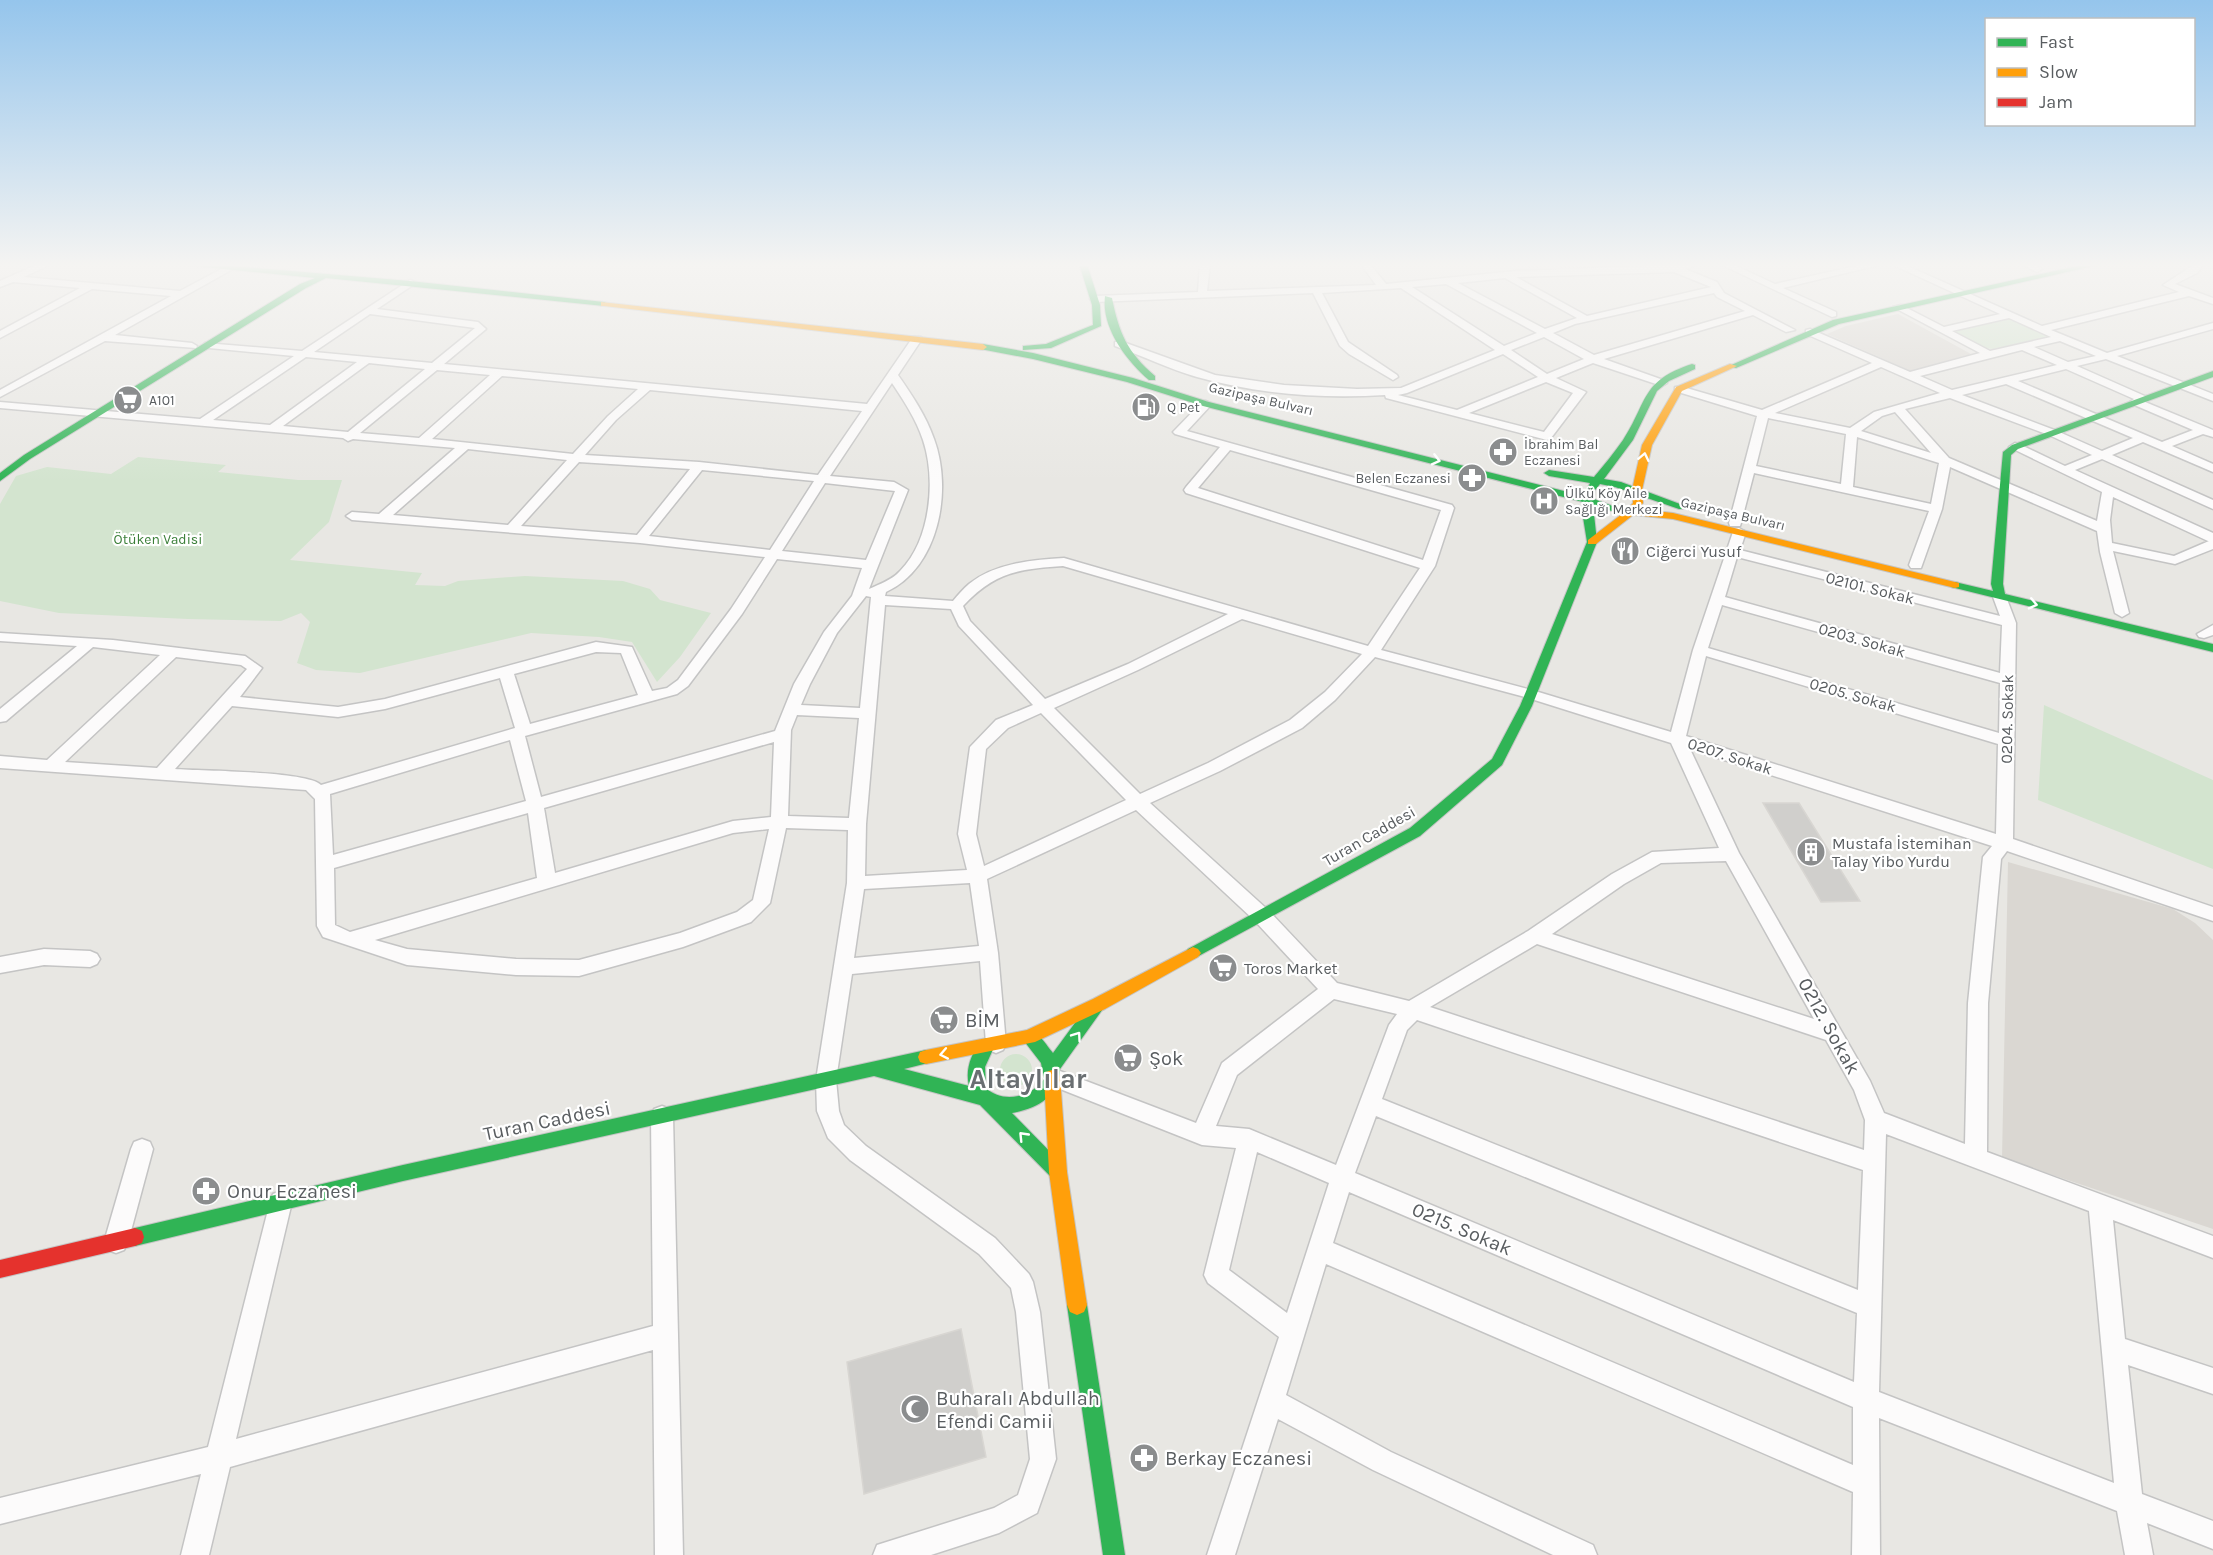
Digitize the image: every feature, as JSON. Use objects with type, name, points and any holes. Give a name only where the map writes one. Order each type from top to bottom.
[{"type":"street","points":[[0,394],[100,337],[192,346]]},
{"type":"street","points":[[0,462],[79,412],[207,337]]},
{"type":"street","points":[[0,478],[17,464],[222,337]]},
{"type":"street","points":[[201,423],[330,337]]},
{"type":"street","points":[[348,437],[472,337]]},
{"type":"street","name":"Gazipaşa Bulvarı","points":[[896,337],[1033,356],[1130,380],[1206,404],[1316,429],[1587,499],[1613,510],[1673,516],[1737,527],[1916,565],[1999,591],[2122,613],[2210,633]]},
{"type":"street","name":"Gazipaşa Bulvarı","points":[[954,337],[1026,348],[1312,419],[1512,465]]},
{"type":"street","points":[[1026,348],[1048,346],[1071,337]]},
{"type":"street","points":[[1116,337],[1133,364],[1152,378]]},
{"type":"street","points":[[1340,337],[1353,352],[1393,377]]},
{"type":"street","points":[[1380,393],[1547,436],[1580,392],[1547,378],[1485,337]]},
{"type":"street","points":[[1119,344],[1212,377],[1322,391],[1380,393],[1403,391],[1535,337]]},
{"type":"street","points":[[1550,337],[1593,359],[1662,383]]},
{"type":"street","points":[[1459,413],[1593,359],[1670,337]]},
{"type":"street","points":[[1773,337],[1680,372],[1653,390],[1628,440],[1590,490],[1587,511],[1592,542],[1624,519],[1638,503],[1637,490],[1647,445],[1679,389],[1800,337]]},
{"type":"street","points":[[1821,337],[1953,395],[2053,432],[2213,505]]},
{"type":"street","points":[[1955,337],[1989,354]]},
{"type":"street","points":[[2058,337],[2213,398]]},
{"type":"street","points":[[1852,432],[1878,414],[1897,407],[1953,395],[2176,337]]},
{"type":"street","points":[[1911,375],[2061,338]]},
{"type":"street","points":[[318,792],[520,732],[672,691],[683,683],[737,611],[822,478],[918,339]]},
{"type":"street","points":[[209,345],[870,408]]},
{"type":"street","points":[[2022,346],[2208,432]]},
{"type":"street","points":[[270,430],[366,361]]},
{"type":"street","points":[[1763,414],[1882,363]]},
{"type":"street","points":[[421,442],[499,373]]},
{"type":"street","points":[[1999,591],[2006,454],[2015,447],[2053,432],[2213,374]]},
{"type":"street","points":[[887,1555],[999,1520],[1028,1504],[1043,1459],[1028,1312],[1021,1282],[987,1246],[858,1154],[836,1131],[828,1111],[826,1080],[856,883],[857,824],[879,594],[907,571],[929,533],[937,482],[930,442],[910,400],[892,375]]},
{"type":"street","points":[[2007,380],[2213,468]]},
{"type":"street","points":[[510,530],[612,418],[647,387]]},
{"type":"street","points":[[1679,389],[1763,414],[1852,432],[1945,461],[2102,528]]},
{"type":"street","points":[[856,883],[978,876],[1214,767],[1296,724],[1330,696],[1372,652],[1428,566],[1448,508],[1179,432],[1206,404]]},
{"type":"street","points":[[0,405],[576,458],[699,466],[894,486],[902,490],[859,597],[831,632],[802,684],[783,734],[779,822],[761,903],[744,917],[683,940],[579,968],[516,967],[408,957],[349,940],[330,932],[326,926],[323,797],[310,785],[270,780],[160,775],[0,762]]},
{"type":"street","points":[[1897,407],[1945,461]]},
{"type":"street","points":[[1677,739],[1700,650],[1732,552],[1763,414]]},
{"type":"street","points":[[1847,489],[1852,432]]},
{"type":"street","points":[[2162,446],[2208,432]]},
{"type":"street","points":[[2065,470],[2143,438]]},
{"type":"street","points":[[1228,445],[1190,490],[1428,566]]},
{"type":"street","points":[[382,519],[464,446]]},
{"type":"street","points":[[2015,447],[2213,538]]},
{"type":"street","points":[[1916,565],[1936,509],[1945,461]]},
{"type":"street","points":[[640,539],[699,466]]},
{"type":"street","points":[[1750,468],[1936,509]]},
{"type":"street","name":"Gazipaşa Bulvarı","points":[[1535,470],[1617,484],[1737,527],[1999,591],[2213,648]]},
{"type":"street","points":[[2109,490],[2105,500],[2102,528],[2122,613]]},
{"type":"street","points":[[352,516],[640,539],[870,565]]},
{"type":"street","name":"Turan Caddesi","points":[[0,1269],[281,1202],[826,1080],[870,1068],[1029,1037],[1099,1004],[1415,832],[1497,762],[1530,694],[1592,542]]},
{"type":"street","points":[[2107,546],[2175,560],[2213,544]]},
{"type":"street","name":"02101. Sokak","points":[[1732,552],[2009,623]]},
{"type":"street","name":"0207. Sokak","points":[[956,605],[977,584],[994,576],[1026,565],[1064,562],[1372,652],[1530,694],[1677,739],[2004,843],[2213,914]]},
{"type":"street","name":"0204. Sokak","points":[[1999,591],[2009,623],[2004,843]]},
{"type":"street","points":[[859,597],[879,594],[956,605],[964,623],[1042,705],[1138,802],[1261,915],[1331,990],[1413,1010],[1874,1162]]},
{"type":"street","name":"0203. Sokak","points":[[1717,599],[2008,680]]},
{"type":"street","points":[[1058,1172],[980,1092],[974,1082],[973,1070],[977,1059],[992,1045],[989,953],[978,876],[966,834],[978,747],[1002,724],[1133,667],[1242,613]]},
{"type":"street","points":[[0,638],[12,636],[173,651],[245,661],[255,668],[160,775]]},
{"type":"street","points":[[0,717],[90,642]]},
{"type":"street","points":[[228,701],[338,712],[385,704],[596,647],[619,648],[627,651],[647,698]]},
{"type":"street","name":"0205. Sokak","points":[[1700,650],[2007,741]]},
{"type":"street","points":[[50,767],[173,651]]},
{"type":"street","points":[[506,671],[535,805],[547,882]]},
{"type":"street","points":[[792,711],[867,713]]},
{"type":"street","points":[[325,864],[783,734]]},
{"type":"street","name":"0212. Sokak","points":[[1677,739],[1731,854],[1863,1087],[1876,1120],[1866,1400],[1866,1555]]},
{"type":"street","points":[[349,940],[733,827],[779,822],[857,824]]},
{"type":"street","points":[[1976,1158],[1978,1003],[1992,857],[2004,843]]},
{"type":"street","points":[[1221,1555],[1342,1178],[1399,1025],[1420,1003],[1535,936],[1618,879],[1658,857],[1731,854]]},
{"type":"street","points":[[1535,936],[1834,1034]]},
{"type":"street","points":[[845,967],[989,953]]},
{"type":"street","points":[[0,965],[44,957],[90,958]]},
{"type":"street","points":[[1202,1135],[1229,1069],[1331,990]]},
{"type":"street","name":"Turan Caddesi","points":[[1052,1072],[1099,1004]]},
{"type":"street","points":[[1029,1037],[1049,1055],[1052,1072],[1058,1172],[1114,1555]]},
{"type":"street","points":[[870,1068],[1013,1106],[1027,1104],[1040,1096],[1047,1088],[1052,1072]]},
{"type":"street","name":"0215. Sokak","points":[[1052,1072],[1202,1135],[1249,1139],[1866,1400],[2213,1535]]},
{"type":"street","points":[[1370,1104],[1869,1306]]},
{"type":"street","points":[[662,1116],[669,1555]]},
{"type":"street","points":[[1876,1120],[2213,1247]]},
{"type":"street","points":[[1249,1139],[1216,1275],[1292,1331]]},
{"type":"street","points":[[116,1242],[142,1149]]},
{"type":"street","points":[[195,1555],[281,1202]]},
{"type":"street","points":[[2100,1205],[2129,1501],[2139,1555]]},
{"type":"street","points":[[1319,1249],[1866,1484]]},
{"type":"street","points":[[0,1511],[219,1457],[665,1335]]},
{"type":"street","points":[[2114,1348],[2213,1381]]},
{"type":"street","points":[[1271,1401],[1382,1461],[1583,1555]]},
{"type":"shaded area","points":[[1833,337],[1939,337],[1971,354],[1911,371]]},
{"type":"shaded area","points":[[2008,862],[2173,909],[2195,923],[2213,940],[2213,1229],[2002,1158]]},
{"type":"green space","points":[[1962,337],[2048,337],[1993,349],[1983,348]]},
{"type":"green space","name":"Ötüken Vadisi","points":[[138,457],[226,465],[218,472],[298,480],[342,480],[329,522],[290,560],[422,573],[415,585],[445,586],[458,581],[525,576],[623,581],[650,589],[660,600],[711,613],[680,657],[657,682],[632,642],[599,637],[531,633],[360,673],[316,670],[297,663],[310,622],[301,613],[281,621],[188,619],[59,613],[0,601],[0,504],[16,476],[47,467],[111,474]]},
{"type":"green space","points":[[2044,705],[2213,780],[2213,869],[2038,800]]},
{"type":"green space","points":[[1016,1054],[1027,1059],[1032,1070],[1027,1081],[1016,1086],[1005,1081],[1000,1070],[1005,1059]]},
{"type":"building","name":"Mustafa İstemihan Talay Yibo Yurdu","points":[[1763,803],[1799,803],[1860,901],[1821,902]]},
{"type":"building","name":"Buharalı Abdullah Efendi Camii","points":[[961,1329],[986,1457],[864,1494],[847,1362]]},
{"type":"traffic: fast","points":[[0,478],[27,457],[221,337]]},
{"type":"traffic: fast","points":[[1026,348],[1048,346],[1071,337]]},
{"type":"traffic: fast","points":[[1118,337],[1126,352],[1152,378]]},
{"type":"traffic: fast","points":[[1733,366],[1802,337]]},
{"type":"traffic: fast","points":[[983,347],[1033,356],[1130,380],[1206,404],[1566,493],[1621,511]]},
{"type":"traffic: fast","points":[[1592,542],[1587,511],[1590,490],[1628,440],[1653,390],[1666,379],[1692,367]]},
{"type":"traffic: fast","points":[[2000,597],[1997,584],[2006,454],[2015,447],[2213,374]]},
{"type":"traffic: fast","points":[[1549,473],[1617,484],[1683,507]]},
{"type":"traffic: fast","points":[[1193,953],[1415,832],[1497,762],[1526,706],[1592,542]]},
{"type":"traffic: fast","points":[[1955,585],[2213,648]]},
{"type":"traffic: fast","points":[[1053,1066],[1097,1006]]},
{"type":"traffic: fast","points":[[872,1068],[1013,1106],[1040,1095],[1052,1079],[1052,1069],[1048,1059],[1029,1037]]},
{"type":"traffic: fast","points":[[987,1045],[976,1067],[979,1092],[1058,1172]]},
{"type":"traffic: fast","points":[[135,1237],[403,1173],[926,1057]]},
{"type":"traffic: fast","points":[[1077,1305],[1114,1555]]},
{"type":"traffic: slow","points":[[891,337],[983,347]]},
{"type":"traffic: slow","points":[[1592,542],[1624,519],[1638,503],[1637,490],[1647,445],[1679,389],[1733,366]]},
{"type":"traffic: slow","points":[[1621,511],[1673,516],[1955,585]]},
{"type":"traffic: slow","points":[[926,1057],[1029,1037],[1099,1004],[1193,953]]},
{"type":"traffic: slow","points":[[1052,1077],[1058,1172],[1077,1305]]},
{"type":"traffic: jam","points":[[0,1269],[135,1237]]},
{"type":"place","name":"A101","points":[[128,400]]},
{"type":"place","name":"Q Pet","points":[[1146,407]]},
{"type":"place","name":"İbrahim Bal Eczanesi","points":[[1503,452]]},
{"type":"place","name":"Belen Eczanesi","points":[[1472,478]]},
{"type":"place","name":"Ülkü Köy Aile Sağlığı Merkezi","points":[[1544,501]]},
{"type":"place","name":"Ciğerci Yusuf","points":[[1625,551]]},
{"type":"place","name":"Mustafa İstemihan Talay Yibo Yurdu","points":[[1811,852]]},
{"type":"place","name":"Toros Market","points":[[1223,968]]},
{"type":"place","name":"BİM","points":[[944,1020]]},
{"type":"place","name":"Şok","points":[[1128,1058]]},
{"type":"place","name":"Onur Eczanesi","points":[[206,1191]]},
{"type":"place","name":"Buharalı Abdullah Efendi Camii","points":[[915,1409]]},
{"type":"place","name":"Berkay Eczanesi","points":[[1144,1458]]},
{"type":"district","name":"Altaylılar","points":[[1028,1079]]}]
